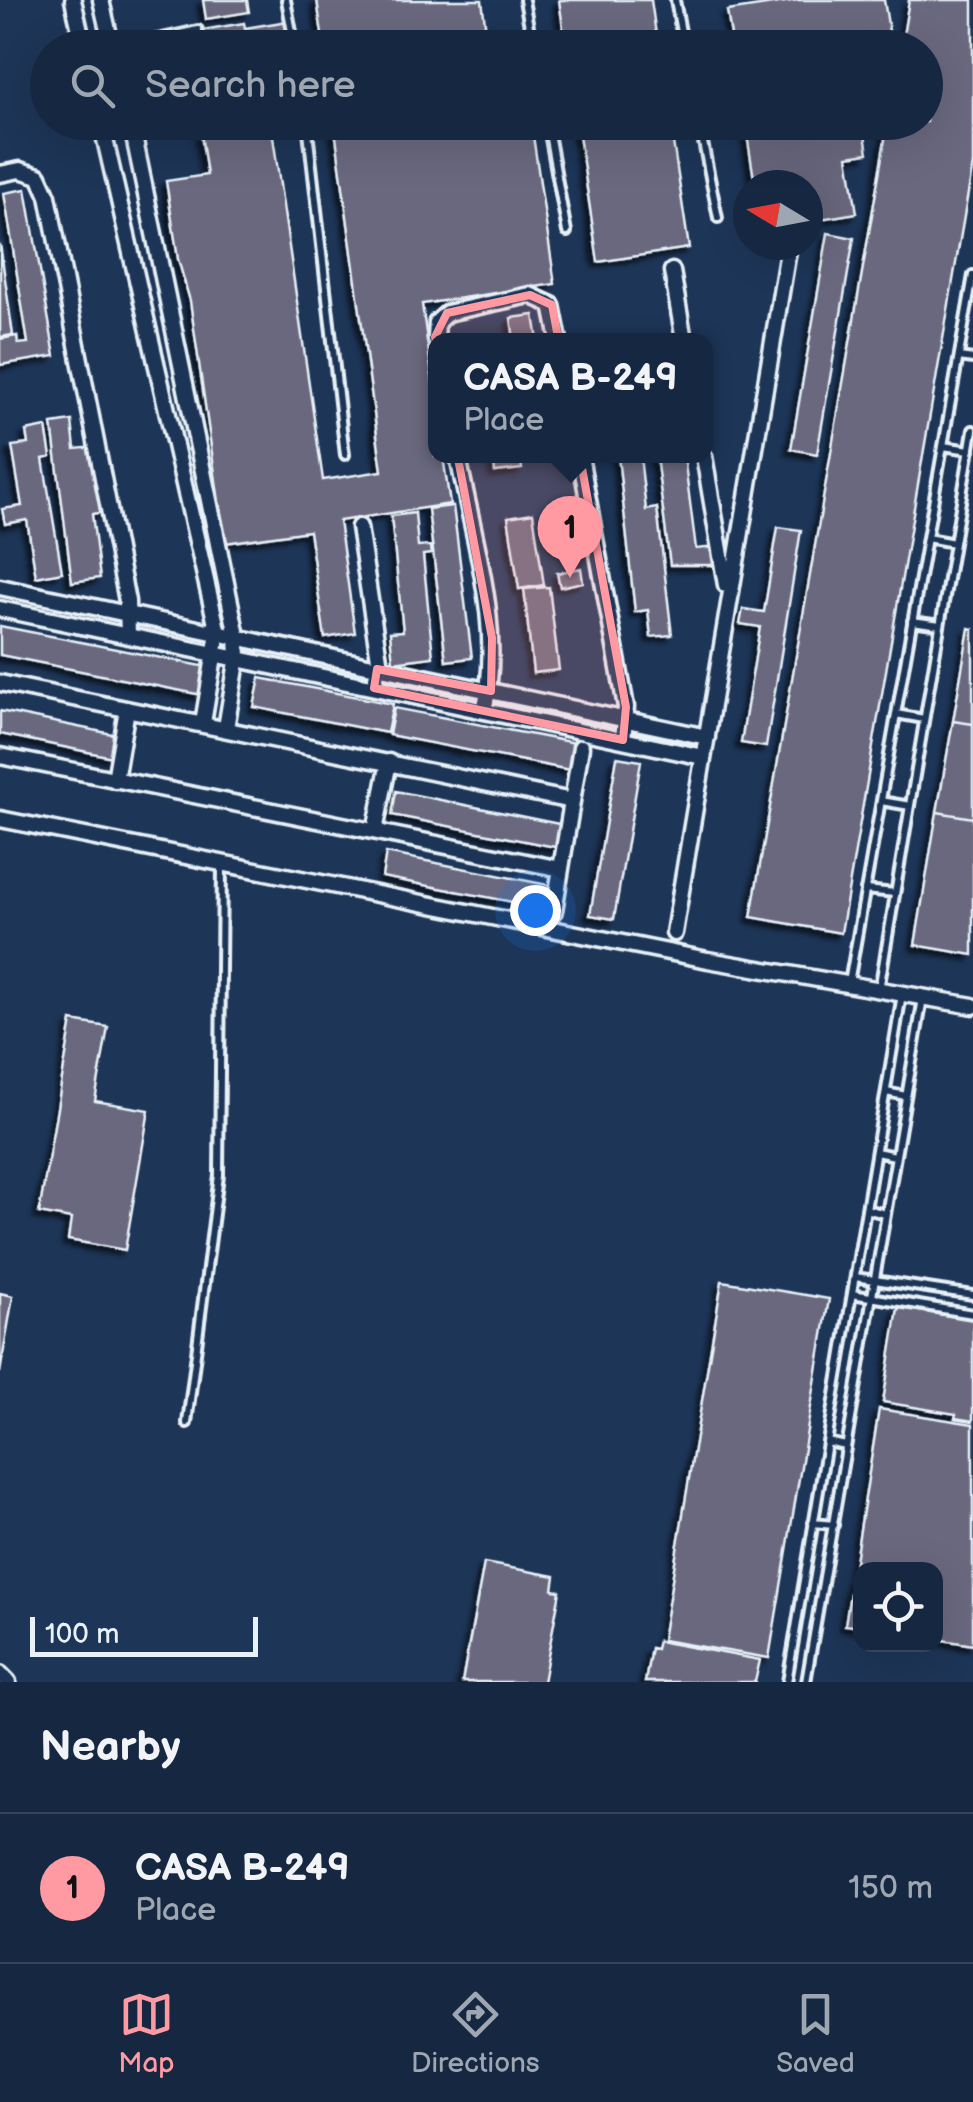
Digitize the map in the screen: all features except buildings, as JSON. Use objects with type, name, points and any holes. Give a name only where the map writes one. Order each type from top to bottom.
[{"type":"street","points":[[73,0],[80,30]]},
{"type":"street","points":[[100,0],[109,30]]},
{"type":"street","points":[[105,140],[218,633],[203,723]]},
{"type":"street","points":[[134,140],[237,636],[238,656],[226,728]]},
{"type":"street","points":[[0,174],[20,170],[39,176],[48,196],[129,615],[128,636]]},
{"type":"street","points":[[674,933],[787,260]]},
{"type":"street","points":[[672,271],[683,333]]},
{"type":"street","points":[[436,333],[437,322],[448,313],[530,296],[552,306],[558,333]]},
{"type":"street","points":[[459,463],[492,638],[484,711]]},
{"type":"street","points":[[581,463],[626,720],[624,740]]},
{"type":"street","points":[[705,463],[728,595]]},
{"type":"street","points":[[359,527],[377,669],[374,688]]},
{"type":"street","points":[[0,587],[707,737]]},
{"type":"street","points":[[0,609],[216,651],[703,757]]},
{"type":"street","points":[[0,683],[572,801]]},
{"type":"street","points":[[114,780],[128,709]]},
{"type":"street","points":[[554,911],[582,747]]},
{"type":"street","points":[[0,756],[561,869]]},
{"type":"street","points":[[375,831],[389,762]]},
{"type":"street","points":[[0,819],[973,1006]]},
{"type":"street","points":[[0,1674],[8,1682]]},
{"type":"lane","points":[[286,0],[292,30]]},
{"type":"lane","points":[[524,0],[530,30]]},
{"type":"lane","points":[[674,0],[680,30]]},
{"type":"lane","points":[[309,140],[344,455]]},
{"type":"lane","points":[[550,140],[566,232]]},
{"type":"lane","points":[[703,140],[718,218]]},
{"type":"lane","points":[[848,985],[973,276]]},
{"type":"lane","points":[[959,356],[973,359]]},
{"type":"lane","points":[[879,990],[973,430]]},
{"type":"lane","points":[[943,446],[970,450]]},
{"type":"lane","points":[[927,538],[954,543]]},
{"type":"lane","points":[[912,621],[940,625]]},
{"type":"lane","points":[[896,714],[924,718]]},
{"type":"lane","points":[[881,801],[910,806]]},
{"type":"lane","points":[[188,1424],[219,1175],[222,863]]},
{"type":"lane","points":[[866,890],[895,893]]},
{"type":"lane","points":[[787,1682],[902,994]]},
{"type":"lane","points":[[806,1682],[923,997]]},
{"type":"lane","points":[[886,1092],[906,1096]]},
{"type":"lane","points":[[876,1152],[896,1156]]},
{"type":"lane","points":[[866,1210],[886,1214]]},
{"type":"lane","points":[[854,1277],[973,1295]]},
{"type":"lane","points":[[852,1294],[973,1314]]},
{"type":"lane","points":[[842,1354],[860,1359]]},
{"type":"lane","points":[[827,1442],[846,1446]]},
{"type":"lane","points":[[813,1523],[834,1526]]},
{"type":"lane","points":[[800,1606],[818,1612]]},
{"type":"highlighted area","points":[[530,295],[552,305],[626,707],[623,740],[374,688],[377,669],[491,691],[492,638],[435,337],[447,313]]},
{"type":"place","name":"CASA B-249","points":[[570,578]]}]
